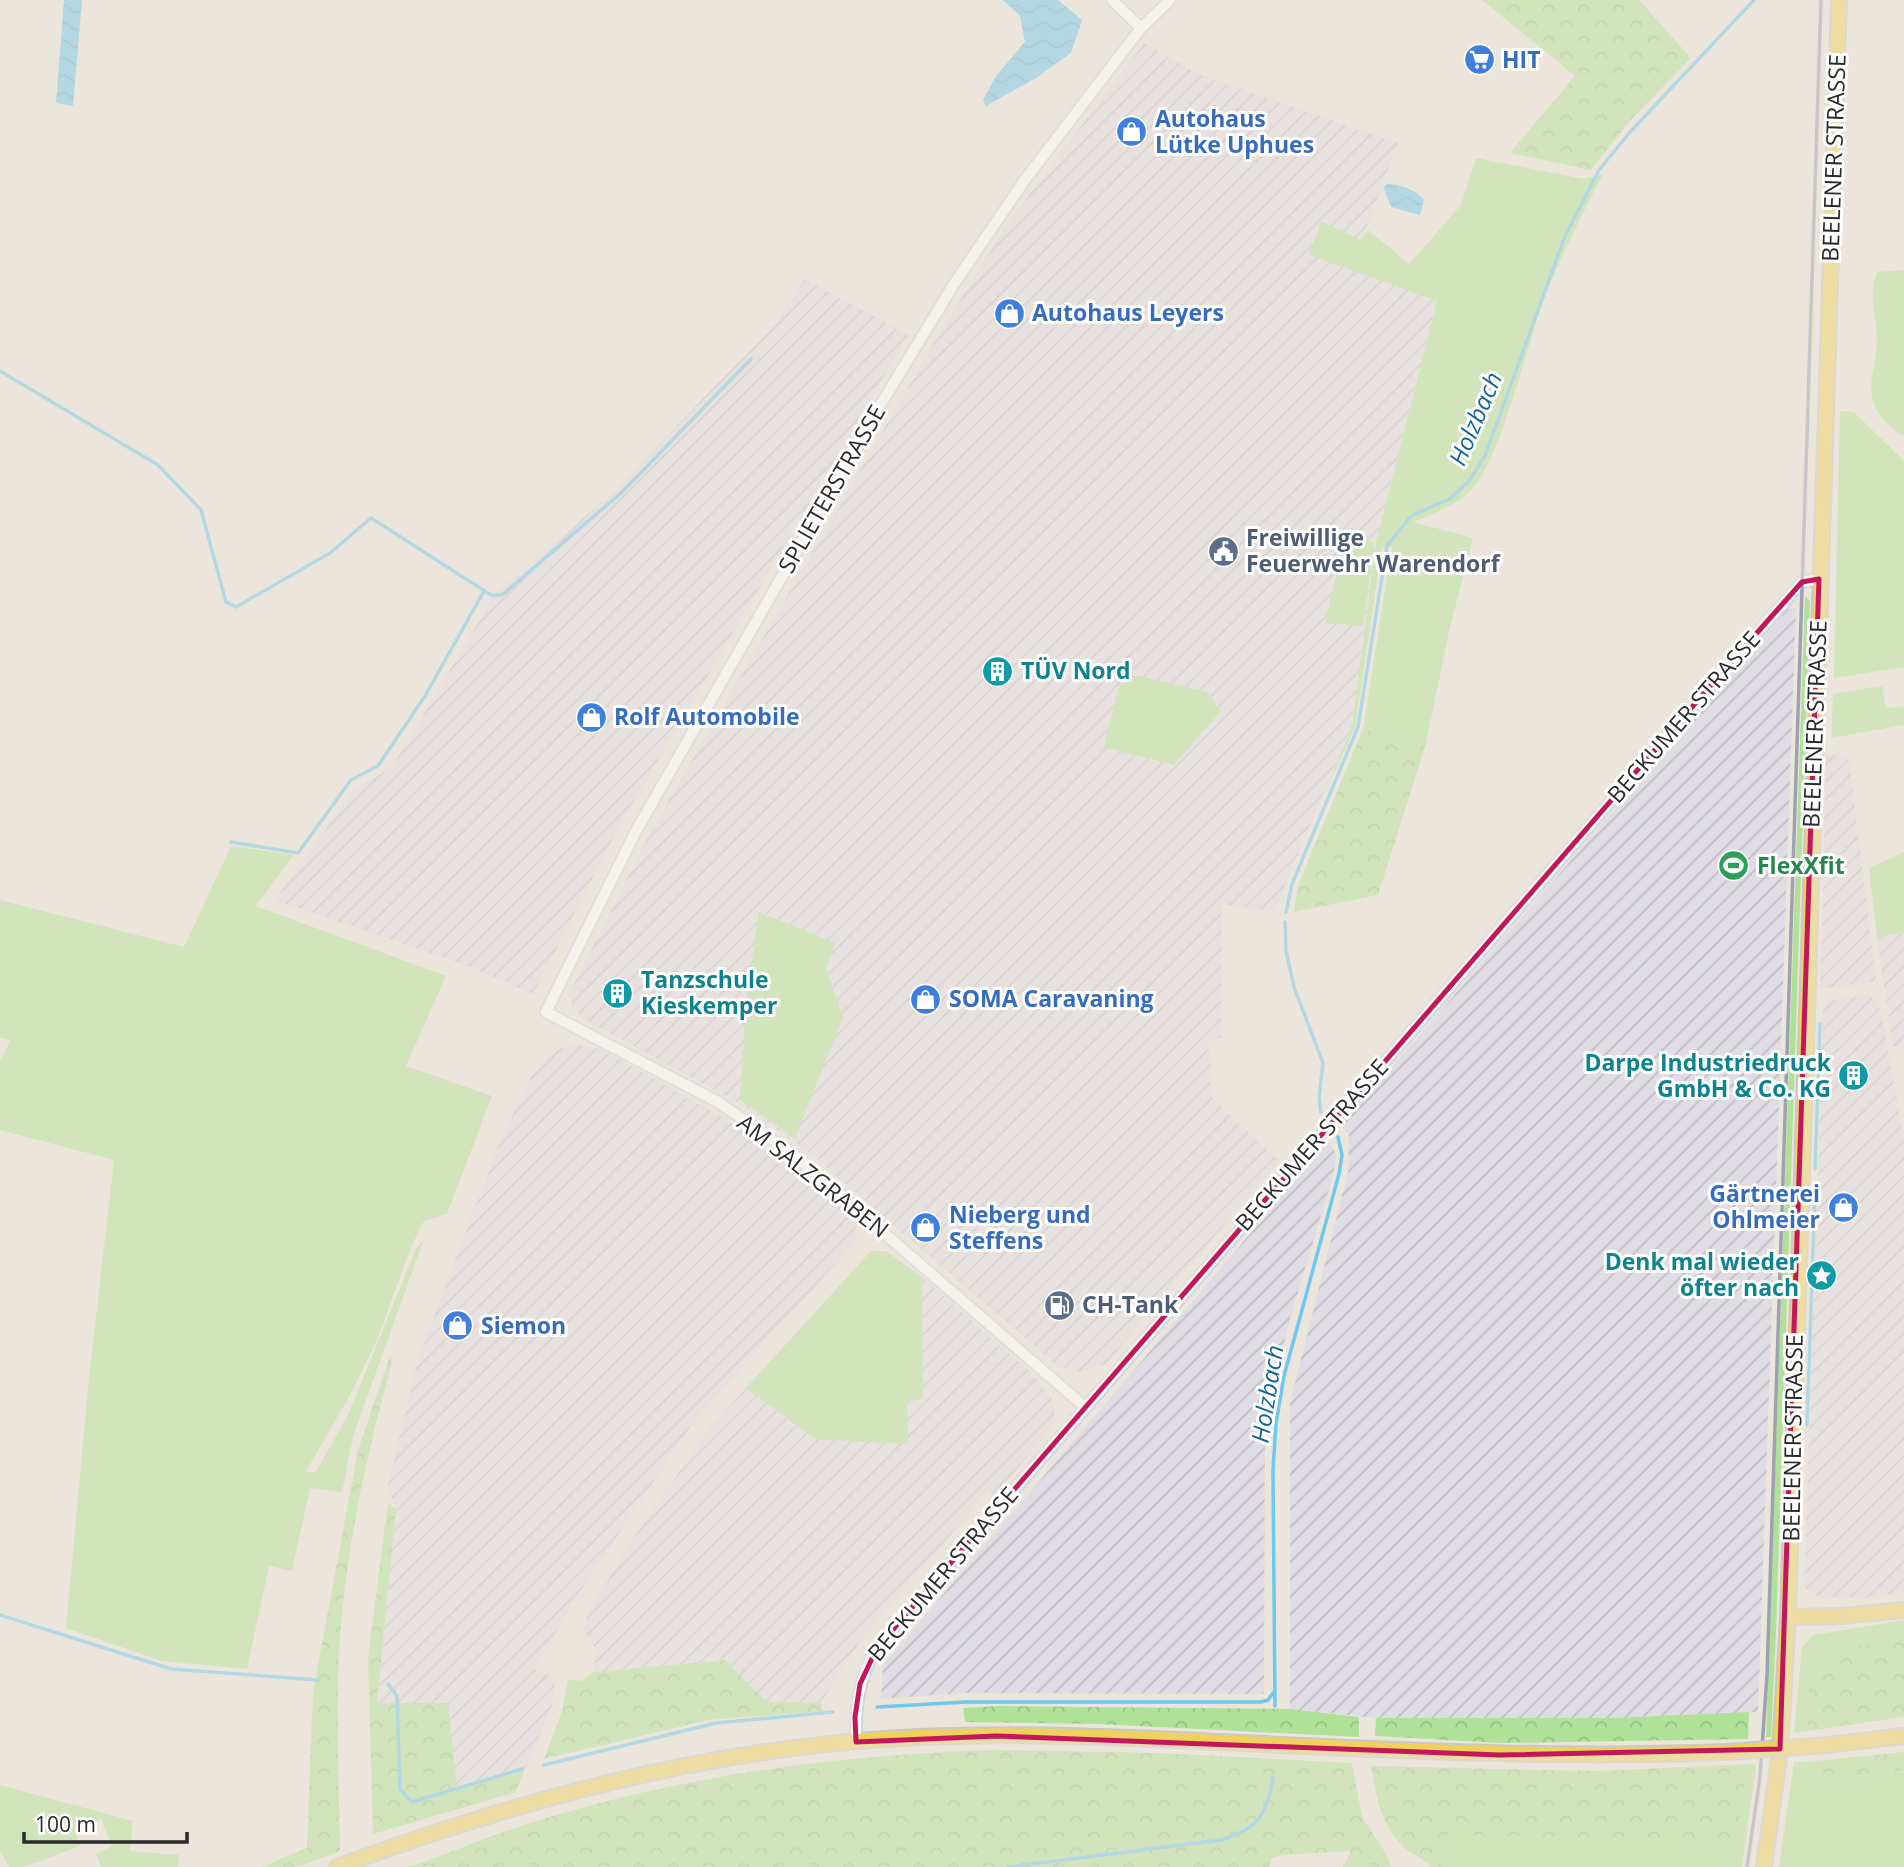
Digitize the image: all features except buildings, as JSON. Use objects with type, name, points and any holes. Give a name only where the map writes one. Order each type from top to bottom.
[{"type":"main road","name":"BEELENER STRASSE","points":[[1764,1867],[1780,1750],[1788,1616],[1839,0]]},
{"type":"main road","points":[[1788,1616],[1904,1610]]},
{"type":"main road","points":[[337,1867],[476,1819],[585,1787],[699,1763],[856,1742],[996,1735],[1072,1736],[1513,1755],[1726,1752],[1828,1745],[1904,1736]]},
{"type":"street","points":[[1112,0],[1141,28]]},
{"type":"street","name":"SPLIETERSTRASSE","points":[[546,1012],[636,831],[878,409],[954,284],[1016,192],[1141,28],[1170,0]]},
{"type":"street","name":"BECKUMER STRASSE","points":[[856,1742],[855,1717],[860,1684],[877,1648],[1725,669],[1802,582],[1819,579]]},
{"type":"street","name":"AM SALZGRABEN","points":[[546,1012],[718,1102],[794,1155],[1085,1406]]},
{"type":"highlighted area","points":[[1819,579],[1780,1749],[1499,1755],[996,1736],[856,1742],[855,1717],[860,1684],[877,1648],[1725,669],[1802,582]]},
{"type":"shaded area","points":[[1144,43],[1200,75],[1398,143],[1362,240],[1309,255],[1437,300],[1376,543],[1352,726],[1274,911],[1222,904],[1221,1038],[1208,1040],[1212,1098],[1279,1161],[1106,1364],[1081,1372],[1059,1367],[805,1149],[737,1102],[589,1022],[574,1010],[569,994],[651,831],[932,346],[1005,227]],"holes":[[[759,912],[835,943],[826,969]]]},
{"type":"shaded area","points":[[805,279],[908,335],[621,823],[533,994],[468,966],[275,900],[354,790],[392,767],[497,591],[614,492],[779,319]]},
{"type":"shaded area","points":[[1796,608],[1758,1712],[1613,1718],[1376,1718],[1290,1709],[1290,1403],[1348,1172],[1349,1136],[1342,1125],[1788,609]]},
{"type":"shaded area","points":[[1826,755],[1842,755],[1849,761],[1876,981],[1820,989]]},
{"type":"shaded area","points":[[1904,932],[1904,1045],[1893,1047],[1877,937]]},
{"type":"shaded area","points":[[1870,994],[1881,1011],[1904,1139],[1904,1592],[1868,1598],[1819,1597],[1804,1587],[1823,1009],[1827,1001]]},
{"type":"shaded area","points":[[578,1045],[601,1049],[727,1120],[857,1220],[855,1242],[694,1421],[574,1601],[534,1670],[556,1677],[552,1707],[524,1772],[457,1787],[377,1703],[396,1509],[388,1485],[418,1360],[500,1141],[531,1077],[554,1050]]},
{"type":"shaded area","points":[[1329,1141],[1336,1155],[1333,1176],[1290,1318],[1265,1427],[1264,1694],[962,1693],[881,1699],[883,1665]]},
{"type":"shaded area","points":[[922,1277],[1029,1371],[1052,1399],[1056,1423],[994,1496],[988,1491],[862,1638],[821,1703],[767,1702],[725,1660],[594,1672],[596,1650],[584,1631],[588,1612],[638,1531],[710,1428],[746,1388],[815,1439],[907,1400],[923,1399]]},
{"type":"green space","points":[[1482,0],[1639,0],[1691,58],[1628,123],[1591,170],[1510,153],[1575,76]]},
{"type":"green space","points":[[1476,158],[1585,179],[1603,174],[1544,299],[1513,399],[1483,474],[1473,488],[1460,499],[1413,522],[1473,538],[1450,627],[1425,747],[1363,729],[1392,547],[1382,548],[1355,727],[1318,808],[1352,726],[1376,543],[1437,301],[1309,255],[1321,221],[1361,240],[1368,230],[1409,264],[1461,205]]},
{"type":"green space","points":[[1904,270],[1904,436],[1878,413],[1871,392],[1877,348],[1874,280],[1877,272]]},
{"type":"green space","points":[[1840,411],[1854,412],[1904,461],[1904,667],[1834,678]]},
{"type":"green space","points":[[1346,535],[1374,542],[1363,626],[1325,623]]},
{"type":"green space","points":[[1805,596],[1810,601],[1776,1632],[1771,1737],[1766,1737]]},
{"type":"green space","points":[[1135,675],[1207,692],[1221,711],[1174,765],[1104,747],[1119,686]]},
{"type":"green space","points":[[1882,686],[1886,708],[1904,706],[1904,725],[1831,738],[1833,694]]},
{"type":"green space","points":[[1363,729],[1425,747],[1378,895],[1294,912],[1298,885]]},
{"type":"green space","points":[[231,846],[294,855],[256,906],[446,976],[406,1066],[492,1096],[447,1214],[424,1221],[370,1354],[306,1471],[315,1473],[348,1415],[416,1249],[424,1239],[353,1436],[342,1492],[310,1488],[292,1571],[269,1566],[247,1669],[162,1661],[66,1628],[89,1378],[114,1160],[0,1130],[0,1061],[10,1041],[0,1037],[0,900],[184,947]]},
{"type":"green space","points":[[1904,852],[1904,932],[1877,937],[1869,868]]},
{"type":"green space","points":[[759,912],[835,943],[826,969],[843,1017],[795,1138],[740,1100],[746,1004]]},
{"type":"green space","points":[[871,1251],[886,1251],[922,1277],[923,1399],[907,1401],[908,1444],[815,1439],[746,1388]]},
{"type":"green space","points":[[390,1356],[392,1363],[355,1520],[344,1599],[338,1679],[340,1851],[298,1867],[262,1867],[307,1848],[313,1692],[358,1450]]},
{"type":"green space","points":[[388,1503],[396,1509],[377,1703],[448,1703],[457,1787],[524,1772],[516,1792],[373,1834],[368,1658]]},
{"type":"green space","points":[[1904,1620],[1904,1637],[1849,1648],[1809,1683],[1807,1731],[1794,1733],[1802,1647],[1813,1635]]},
{"type":"green space","points":[[1904,1637],[1904,1717],[1807,1731],[1809,1683],[1849,1648]]},
{"type":"green space","points":[[725,1660],[767,1702],[821,1703],[823,1711],[708,1720],[544,1759],[562,1711],[568,1680],[581,1681],[594,1672]]},
{"type":"green space","points":[[999,1706],[1290,1709],[1359,1717],[1359,1737],[1098,1724],[965,1722],[963,1708]]},
{"type":"green space","points":[[1749,1712],[1748,1739],[1501,1743],[1375,1736],[1376,1718],[1613,1718]]},
{"type":"green space","points":[[998,1750],[1159,1753],[1352,1763],[1362,1817],[1388,1857],[1391,1867],[1343,1867],[1351,1851],[1282,1855],[1272,1858],[1269,1867],[410,1867],[536,1821],[707,1779],[881,1756]]},
{"type":"green space","points":[[1904,1752],[1904,1770],[1808,1782],[1806,1762]]},
{"type":"green space","points":[[1794,1762],[1806,1762],[1809,1782],[1904,1770],[1904,1867],[1779,1867]]},
{"type":"green space","points":[[1749,1764],[1756,1765],[1742,1867],[1442,1867],[1445,1835],[1736,1841]]},
{"type":"green space","points":[[1749,1764],[1736,1841],[1446,1835],[1442,1867],[1432,1867],[1404,1847],[1394,1836],[1380,1808],[1371,1766],[1597,1771]]},
{"type":"green space","points":[[0,1785],[133,1821],[130,1851],[179,1855],[178,1867],[101,1867],[96,1854],[112,1846],[101,1819],[75,1831],[80,1846],[24,1867],[9,1867],[0,1851]]},
{"type":"water","points":[[64,0],[82,0],[73,106],[56,103]]},
{"type":"water","points":[[1003,0],[1058,0],[1082,20],[1071,53],[1036,78],[986,106],[983,100],[996,76],[1025,42],[1020,16]]},
{"type":"water","points":[[1398,185],[1418,194],[1424,200],[1420,215],[1391,207],[1383,186]]},
{"type":"waterway","name":"Holzbach","points":[[1286,912],[1292,884],[1358,727],[1387,546],[1411,516],[1451,498],[1469,481],[1485,456],[1565,236],[1599,170],[1631,131],[1754,0]]},
{"type":"waterway","points":[[0,371],[158,465],[201,510],[226,602],[236,607],[330,553],[371,518],[491,595],[502,595],[621,493],[751,359]]},
{"type":"waterway","points":[[231,842],[298,853],[351,780],[378,766],[425,696],[484,591]]},
{"type":"waterway","name":"Holzbach","points":[[1285,922],[1286,951],[1294,987],[1323,1063],[1319,1098],[1321,1112]]},
{"type":"waterway","points":[[1815,1169],[1820,1024]]},
{"type":"waterway","name":"Holzbach","points":[[1275,1706],[1273,1470],[1276,1424],[1284,1376],[1339,1174],[1342,1155],[1338,1137]]},
{"type":"waterway","points":[[1807,1425],[1815,1191]]},
{"type":"waterway","points":[[0,1615],[171,1669],[318,1680]]},
{"type":"waterway","points":[[388,1684],[397,1696],[400,1789],[412,1802],[522,1769]]},
{"type":"waterway","points":[[877,1707],[966,1702],[1261,1702],[1268,1700],[1273,1693]]},
{"type":"waterway","points":[[544,1765],[716,1723],[833,1712]]},
{"type":"waterway","name":"Holzbach","points":[[1008,1867],[1221,1840],[1233,1836],[1259,1819],[1268,1801],[1273,1777]]},
{"type":"railway","points":[[1747,1867],[1760,1777],[1767,1675],[1821,0]]},
{"type":"place","name":"HIT","points":[[1479,60]]},
{"type":"place","name":"Autohaus Lütke Uphues","points":[[1132,132]]},
{"type":"place","name":"Autohaus Leyers","points":[[1009,313]]},
{"type":"place","name":"Freiwillige Feuerwehr Warendorf","points":[[1223,551]]},
{"type":"place","name":"TÜV Nord","points":[[998,671]]},
{"type":"place","name":"Rolf Automobile","points":[[591,717]]},
{"type":"place","name":"FlexXfit","points":[[1734,866]]},
{"type":"place","name":"Tanzschule Kieskemper","points":[[618,993]]},
{"type":"place","name":"SOMA Caravaning","points":[[926,999]]},
{"type":"place","name":"Darpe Industriedruck GmbH & Co. KG","points":[[1854,1076]]},
{"type":"place","name":"Gärtnerei Ohlmeier","points":[[1843,1207]]},
{"type":"place","name":"Nieberg und Steffens","points":[[926,1228]]},
{"type":"place","name":"Denk mal wieder öfter nach","points":[[1822,1275]]},
{"type":"place","name":"CH-Tank","points":[[1059,1305]]},
{"type":"place","name":"Siemon","points":[[458,1326]]}]
